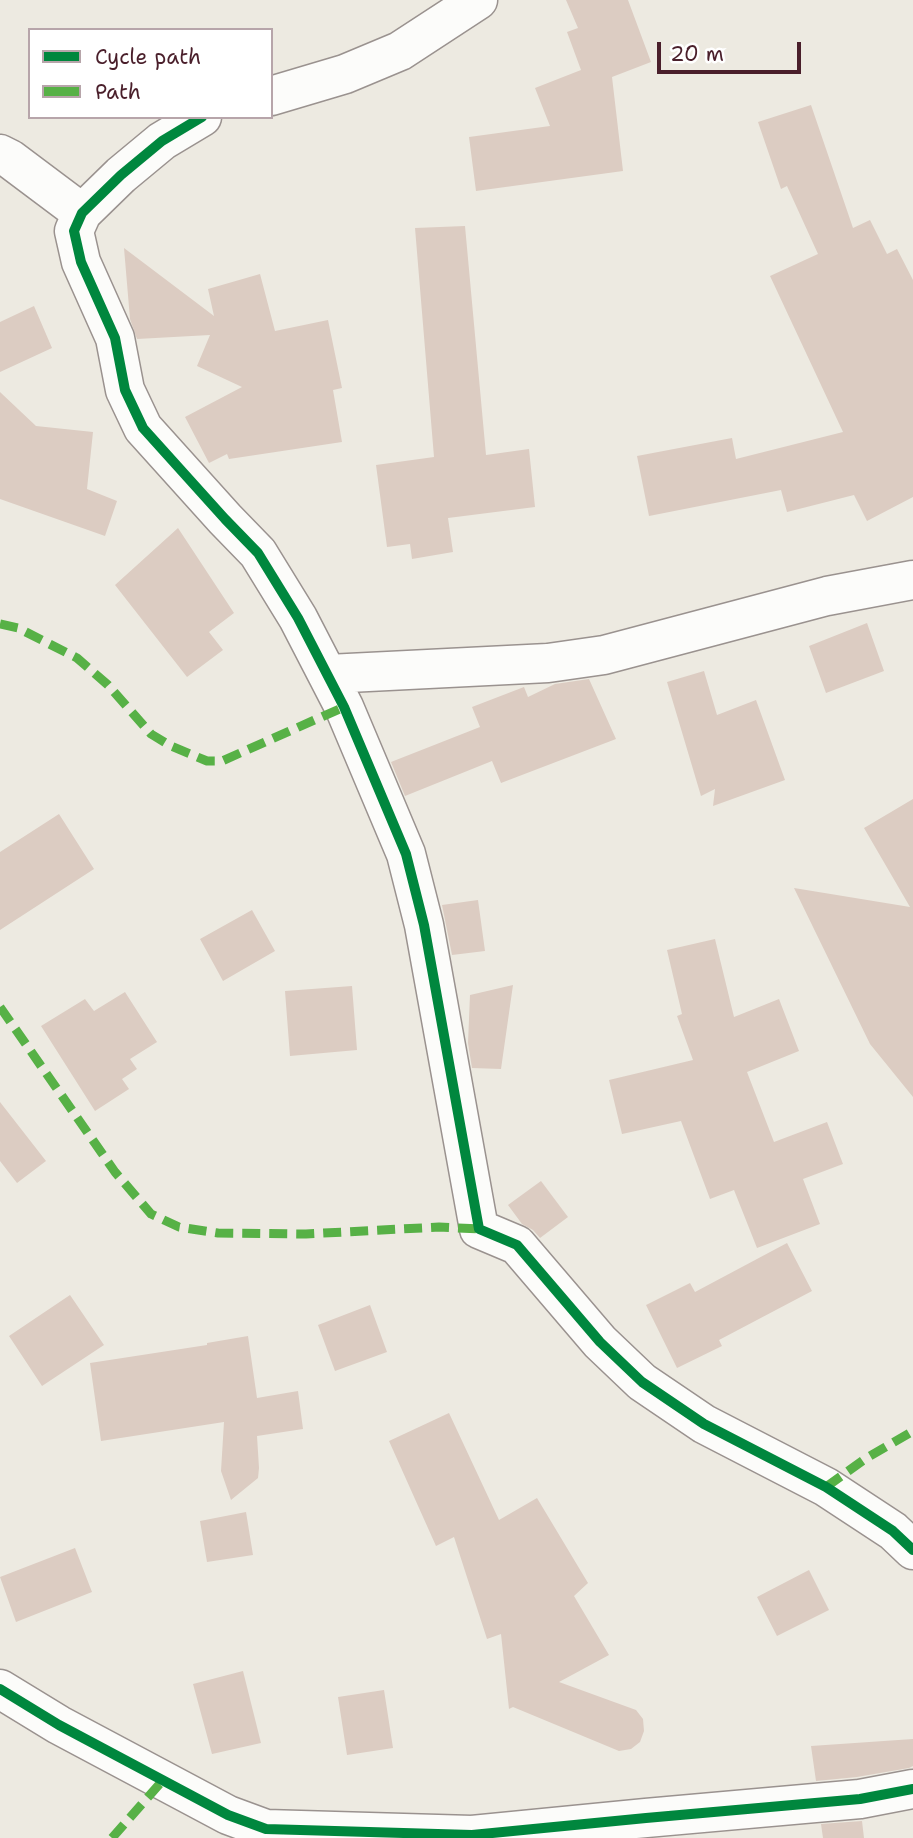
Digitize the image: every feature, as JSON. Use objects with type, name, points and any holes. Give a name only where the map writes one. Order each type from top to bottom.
[{"type":"street","points":[[273,95],[345,75],[400,51],[478,0]]},
{"type":"street","points":[[199,119],[162,141],[121,175],[82,213],[74,231],[81,262],[115,338],[125,390],[143,428],[258,553],[328,674],[406,854],[424,925],[479,1229],[517,1245],[600,1342],[642,1382],[704,1424],[826,1487],[893,1531],[913,1550]]},
{"type":"street","points":[[0,154],[82,213]]},
{"type":"street","points":[[328,674],[548,663],[604,655],[827,596],[913,580]]},
{"type":"street","points":[[0,1689],[59,1725],[217,1809],[266,1829],[472,1835],[860,1799],[913,1790]]},
{"type":"building","points":[[566,0],[628,0],[651,62],[612,77],[623,171],[476,191],[469,137],[550,126],[535,88],[581,70],[567,32],[578,28]]},
{"type":"building","points":[[811,105],[853,228],[870,220],[887,254],[897,249],[913,280],[913,497],[867,521],[854,495],[787,512],[781,490],[649,516],[637,456],[732,438],[736,459],[843,432],[770,276],[818,254],[787,186],[781,189],[758,122]]},
{"type":"building","points":[[465,226],[486,455],[529,449],[535,507],[448,518],[453,552],[412,559],[410,544],[387,547],[376,465],[434,457],[415,228]]},
{"type":"building","points":[[124,248],[214,316],[208,289],[260,274],[275,331],[328,320],[342,388],[333,390],[342,442],[229,459],[227,454],[209,463],[185,417],[242,387],[197,366],[210,335],[137,339],[130,319]]},
{"type":"building","points":[[34,306],[52,348],[0,372],[0,322]]},
{"type":"building","points":[[0,392],[36,426],[93,432],[87,489],[117,501],[105,536],[0,499]]},
{"type":"building","points":[[178,528],[234,613],[209,632],[223,650],[187,677],[115,585]]},
{"type":"building","points":[[867,623],[884,671],[826,693],[809,646]]},
{"type":"building","points":[[704,671],[717,715],[756,700],[785,780],[713,806],[715,789],[701,796],[667,682]]},
{"type":"building","points":[[589,679],[616,739],[501,783],[492,761],[405,796],[391,762],[480,727],[472,707],[524,687],[528,697],[555,684]]},
{"type":"building","points":[[913,799],[913,1097],[870,1044],[794,888],[910,907],[864,828]]},
{"type":"building","points":[[59,814],[94,869],[0,930],[0,852]]},
{"type":"building","points":[[478,900],[485,951],[452,955],[442,905]]},
{"type":"building","points":[[252,910],[275,951],[223,981],[200,939]]},
{"type":"building","points":[[715,939],[734,1017],[779,999],[799,1051],[747,1072],[774,1142],[827,1122],[843,1164],[803,1179],[820,1224],[757,1248],[734,1190],[710,1199],[681,1121],[622,1134],[609,1080],[693,1060],[677,1016],[682,1014],[667,950]]},
{"type":"building","points":[[513,985],[501,1069],[472,1068],[468,1043],[470,995]]},
{"type":"building","points":[[352,986],[357,1050],[290,1056],[285,991]]},
{"type":"building","points":[[125,992],[157,1042],[130,1059],[137,1069],[122,1079],[129,1089],[95,1111],[41,1026],[85,999],[94,1011]]},
{"type":"building","points":[[0,1102],[46,1161],[17,1183],[0,1161]]},
{"type":"building","points":[[541,1181],[568,1217],[540,1238],[522,1224],[508,1205]]},
{"type":"building","points":[[787,1243],[812,1291],[719,1340],[722,1346],[677,1368],[646,1305],[690,1283],[695,1292]]},
{"type":"building","points":[[70,1295],[104,1345],[42,1386],[9,1336]]},
{"type":"building","points":[[370,1305],[387,1352],[335,1371],[318,1325]]},
{"type":"building","points":[[248,1336],[257,1398],[298,1391],[303,1429],[257,1436],[258,1478],[231,1500],[221,1471],[224,1422],[101,1441],[90,1363]]},
{"type":"building","points":[[449,1413],[499,1520],[537,1498],[588,1583],[574,1596],[609,1655],[559,1682],[636,1710],[643,1719],[644,1731],[640,1742],[631,1749],[619,1751],[513,1707],[509,1709],[501,1634],[487,1639],[454,1537],[436,1546],[389,1441]]},
{"type":"building","points":[[246,1512],[253,1555],[207,1562],[200,1521]]},
{"type":"building","points":[[75,1548],[92,1592],[16,1622],[0,1577]]},
{"type":"building","points":[[809,1570],[829,1610],[777,1636],[757,1597]]},
{"type":"building","points":[[243,1671],[261,1743],[212,1754],[193,1684]]},
{"type":"building","points":[[384,1690],[393,1748],[347,1755],[338,1697]]},
{"type":"building","points":[[913,1739],[913,1766],[909,1768],[816,1781],[811,1746]]},
{"type":"building","points":[[862,1821],[864,1838],[823,1838],[821,1824]]},
{"type":"marked path","points":[[0,624],[18,628],[77,658],[108,685],[151,734],[171,746],[207,761],[222,761],[344,707]]},
{"type":"marked path","points":[[0,1007],[115,1172],[151,1214],[179,1227],[218,1233],[306,1234],[439,1227],[479,1229]]},
{"type":"marked path","points":[[826,1487],[865,1459],[913,1431]]},
{"type":"marked path","points":[[112,1838],[163,1780]]},
{"type":"cycle path","points":[[199,119],[162,141],[121,175],[82,213],[74,231],[81,262],[115,338],[125,390],[143,428],[258,553],[298,618],[344,707],[406,854],[424,925],[479,1229],[517,1245],[600,1342],[642,1382],[704,1424],[826,1487],[893,1531],[913,1550]]},
{"type":"cycle path","points":[[0,1689],[59,1725],[228,1815],[266,1829],[472,1835],[860,1799],[913,1789]]}]
